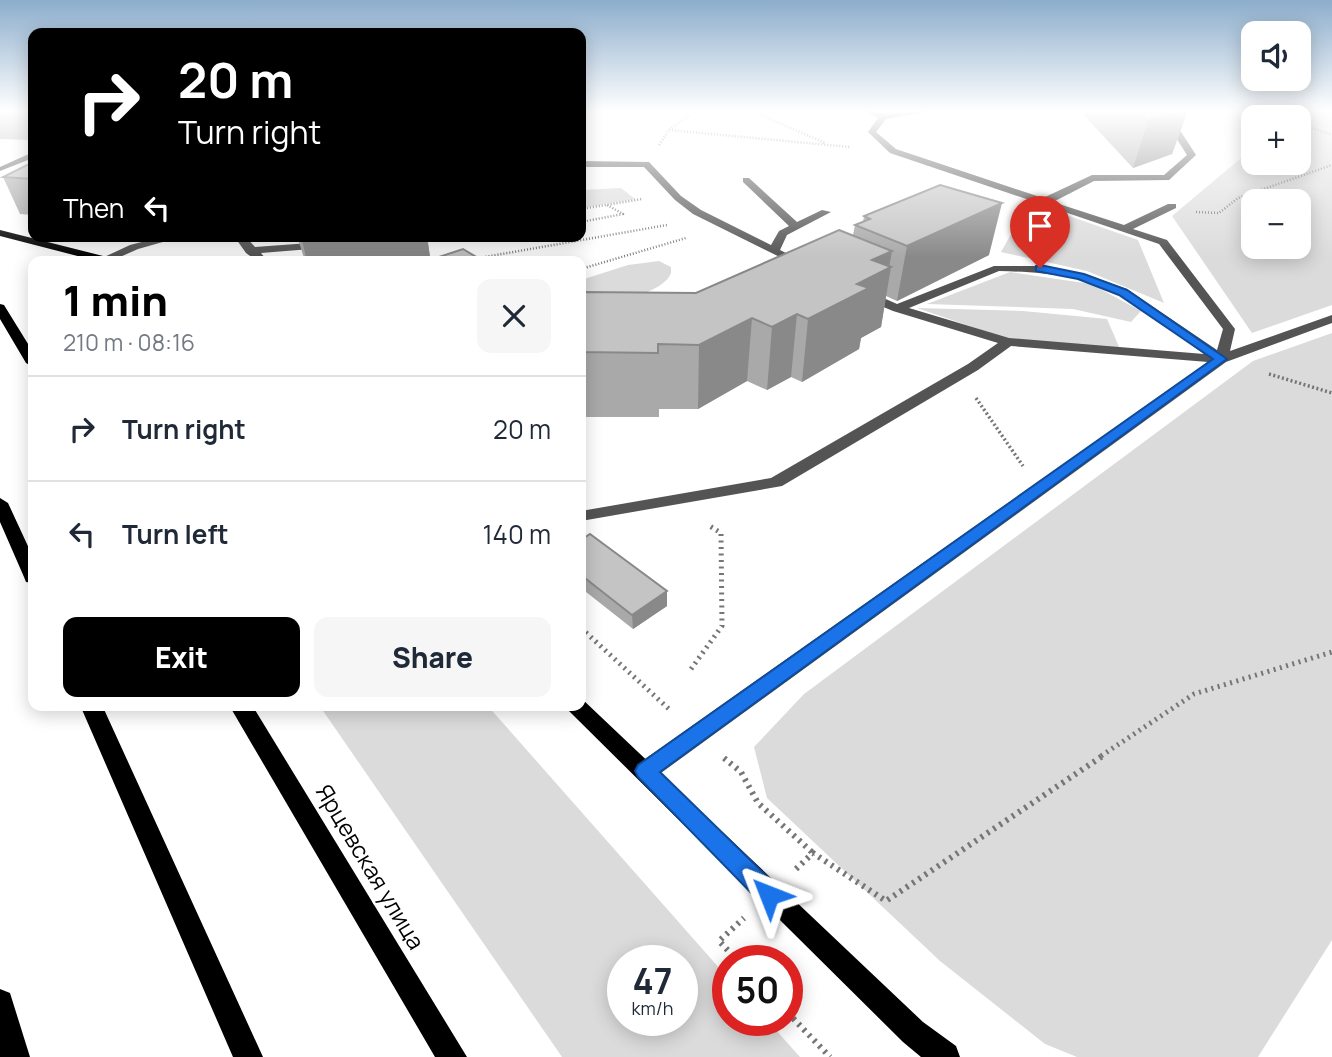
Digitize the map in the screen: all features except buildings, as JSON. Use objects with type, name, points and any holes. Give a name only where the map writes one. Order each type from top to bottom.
[{"type":"main road","points":[[0,233],[28,240]]},
{"type":"main road","points":[[36,242],[92,256]]},
{"type":"main road","points":[[0,308],[28,355]]},
{"type":"main road","points":[[0,503],[28,566]]},
{"type":"main road","points":[[94,711],[248,1057]]},
{"type":"main road","name":"Ярцевская улица","points":[[244,711],[452,1057]]},
{"type":"main road","points":[[583,711],[912,1032],[945,1057]]},
{"type":"main road","points":[[0,1003],[15,1057]]},
{"type":"main road","points":[[912,1032],[930,1057]]},
{"type":"lane","points":[[3,169],[24,159]]},
{"type":"lane","points":[[916,159],[1163,242],[1229,330],[1221,359]]},
{"type":"lane","points":[[1042,203],[1092,178],[1166,178],[1187,159]]},
{"type":"lane","points":[[586,164],[646,164],[678,198],[724,227],[816,269]]},
{"type":"lane","points":[[746,180],[796,227]]},
{"type":"lane","points":[[1124,229],[1168,208]]},
{"type":"lane","points":[[774,251],[783,233],[826,212]]},
{"type":"lane","points":[[116,256],[134,247],[154,242]]},
{"type":"lane","points":[[243,242],[256,256]]},
{"type":"lane","points":[[250,251],[338,243]]},
{"type":"lane","points":[[897,308],[998,268],[1040,268],[1080,276],[1123,292],[1221,359]]},
{"type":"lane","points":[[850,288],[897,308],[1009,342],[1221,359]]},
{"type":"lane","points":[[646,771],[1221,359],[1332,319]]},
{"type":"lane","points":[[586,515],[776,482],[959,375],[1009,342]]},
{"type":"path","points":[[646,164],[649,159]]},
{"type":"path","points":[[1168,208],[1219,213],[1238,198],[1332,164]]},
{"type":"path","points":[[586,208],[646,198]]},
{"type":"path","points":[[586,221],[623,214],[606,205]]},
{"type":"path","points":[[586,239],[661,225],[724,227]]},
{"type":"path","points":[[586,268],[724,227]]},
{"type":"path","points":[[490,256],[567,242]]},
{"type":"path","points":[[1221,359],[1332,393]]},
{"type":"path","points":[[959,375],[1039,489]]},
{"type":"path","points":[[668,501],[721,533],[722,626],[691,669]]},
{"type":"path","points":[[723,945],[719,941],[813,853],[886,901],[1194,694],[1332,652]]},
{"type":"path","points":[[803,1029],[830,1057]]},
{"type":"shaded area","points":[[1240,159],[1241,175],[1311,175],[1311,159],[1332,159],[1332,305],[1252,333],[1172,216]]},
{"type":"shaded area","points":[[621,188],[635,199],[586,207],[586,190]]},
{"type":"shaded area","points":[[1029,202],[1138,240],[1164,303],[1087,271],[1001,252]]},
{"type":"shaded area","points":[[659,261],[671,267],[671,273],[657,288],[586,311],[586,278],[628,265]]},
{"type":"shaded area","points":[[1010,272],[1091,284],[1141,311],[1131,322],[1073,309],[927,304]]},
{"type":"shaded area","points":[[917,308],[1023,311],[1107,319],[1120,349],[1010,340]]},
{"type":"shaded area","points":[[1332,333],[1332,940],[1258,1057],[1077,1057],[1045,1044],[940,961],[767,798],[754,747],[804,694],[1253,361]]},
{"type":"shaded area","points":[[323,711],[492,711],[712,960],[712,1036],[781,1036],[800,1057],[562,1057]]},
{"type":"route","points":[[769,895],[646,771],[1221,359],[1123,292],[1080,276],[1040,268]]}]
